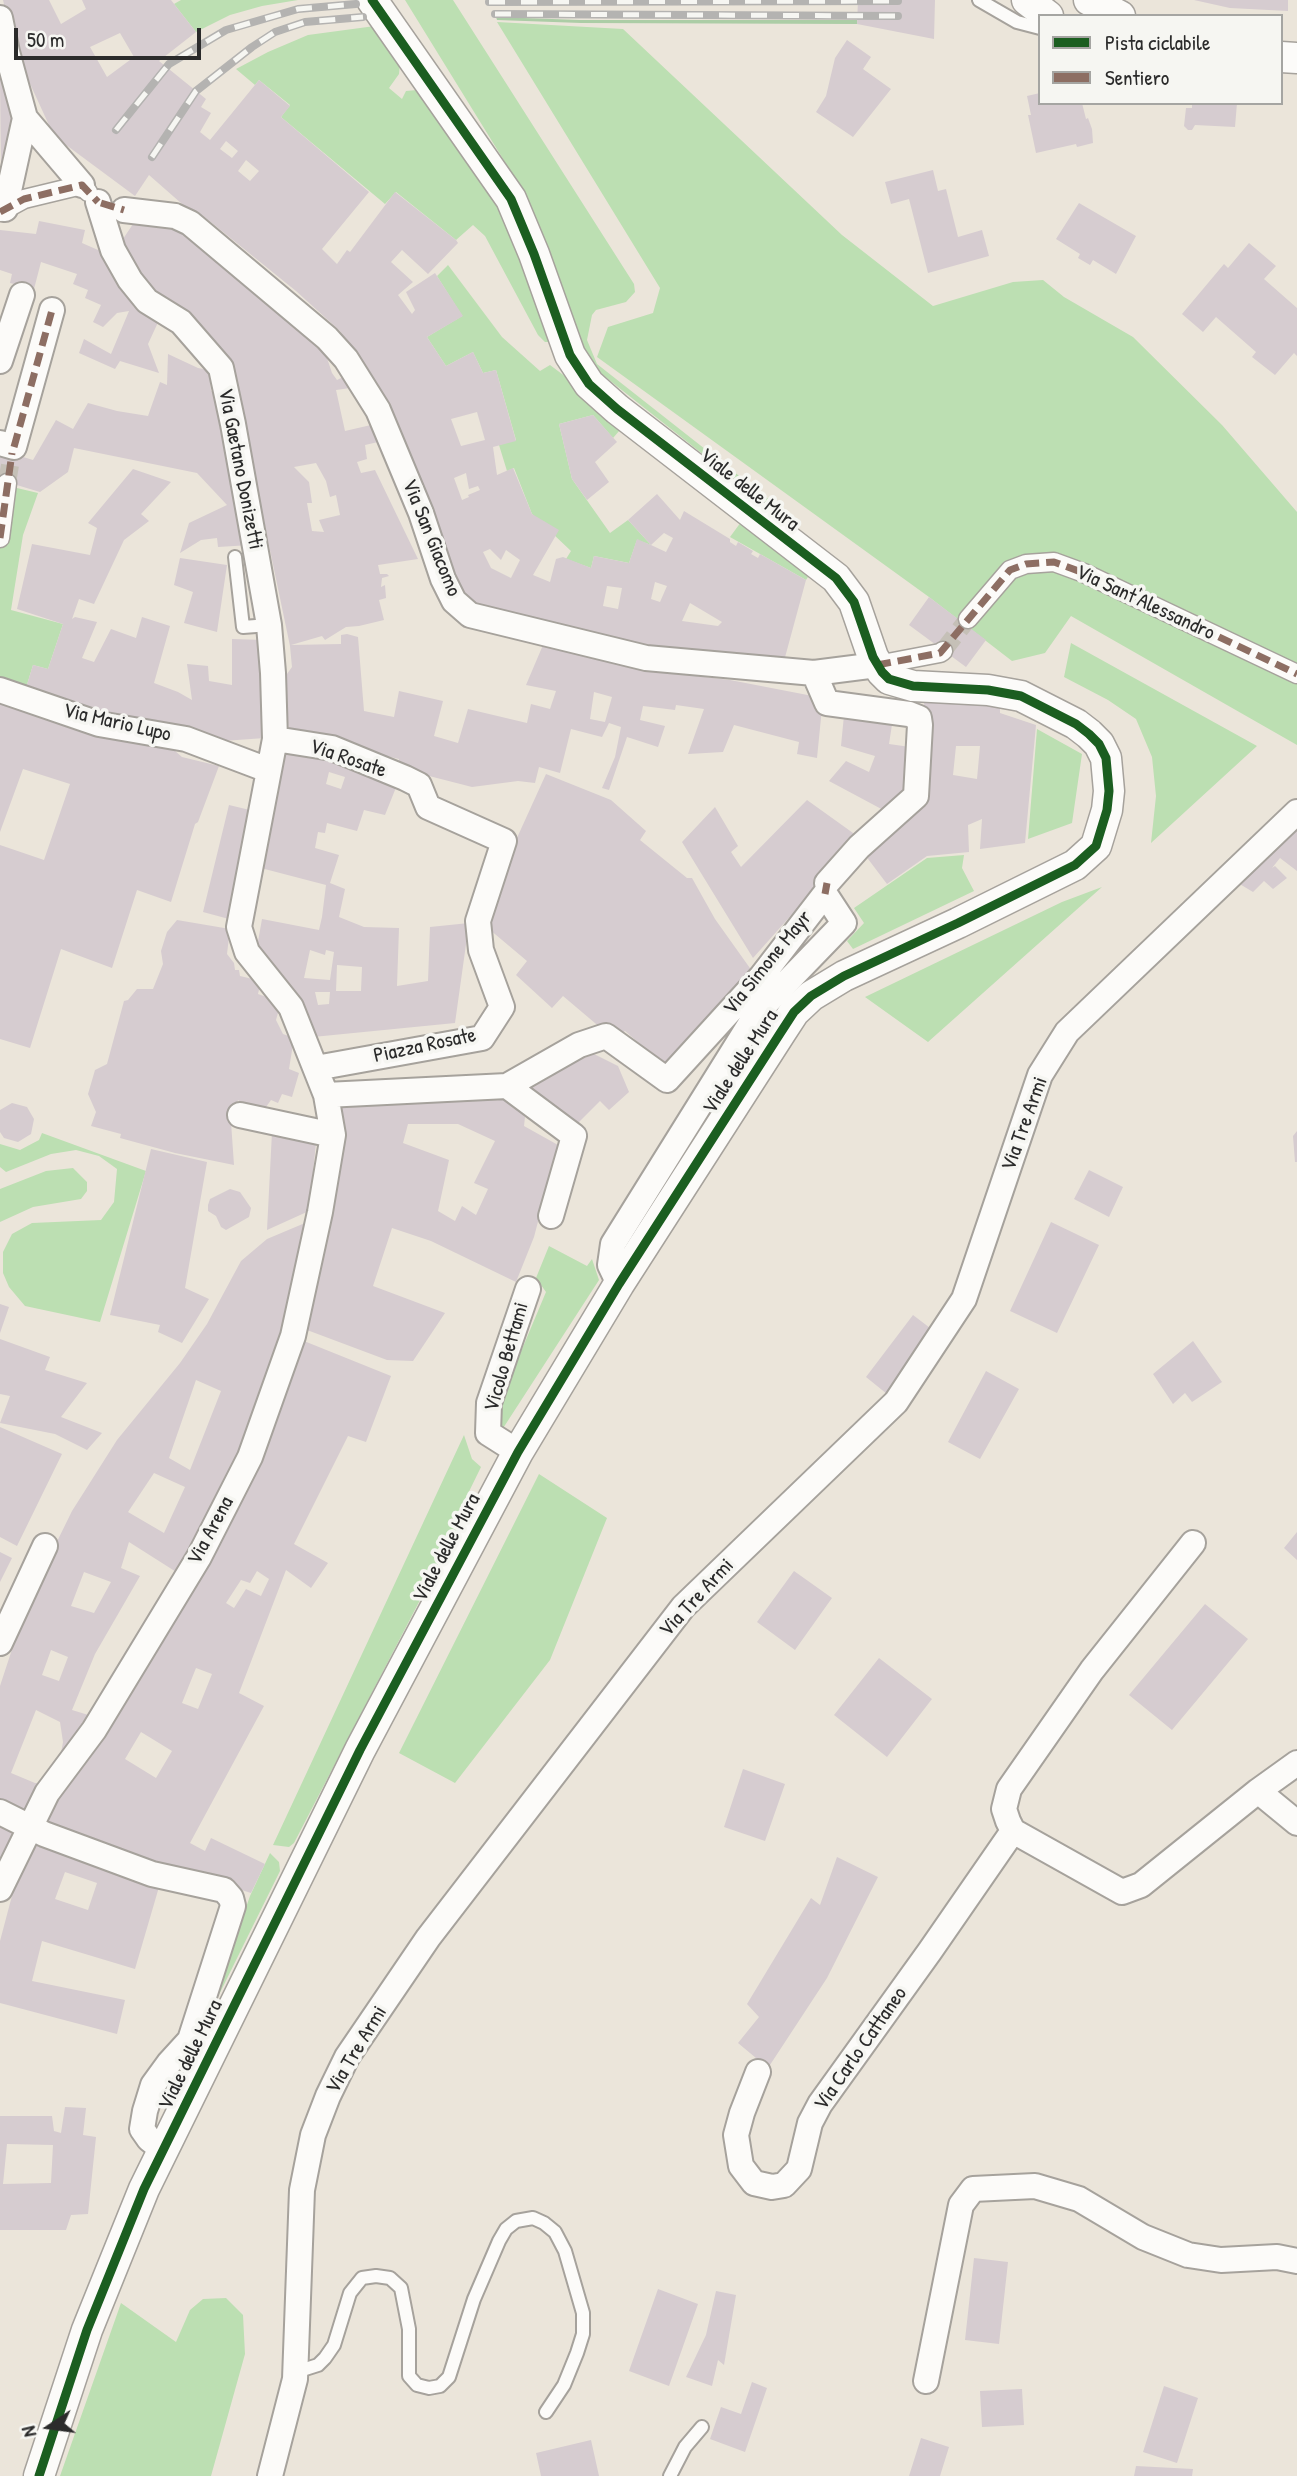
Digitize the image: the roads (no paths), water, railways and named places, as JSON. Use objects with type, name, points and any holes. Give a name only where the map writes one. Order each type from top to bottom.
[{"type":"street","name":"Viale delle Mura","points":[[39,2476],[87,2330],[144,2189],[360,1750],[518,1452],[619,1284],[794,1012],[811,996],[844,975],[1075,865],[1096,846],[1107,810],[1109,774],[1106,758],[1090,734],[1021,696],[988,690],[913,686],[889,679],[877,665],[854,602],[836,579],[589,384],[570,355],[511,199],[372,0]]},
{"type":"street","points":[[1027,0],[1045,14]]},
{"type":"street","points":[[1089,0],[1117,14]]},
{"type":"street","points":[[0,18],[25,118],[101,200]]},
{"type":"street","points":[[2,211],[25,118]]},
{"type":"street","points":[[2,211],[24,199],[101,200]]},
{"type":"street","name":"Via San Giacomo","points":[[101,200],[175,216],[190,223],[327,338],[346,359],[378,410],[421,513],[443,579],[454,601],[470,615],[646,658],[814,673],[877,665]]},
{"type":"street","name":"Via Gaetano Donizetti","points":[[101,200],[113,250],[130,280],[147,301],[181,322],[220,368],[241,462],[269,625],[273,673],[275,738],[239,927],[247,952],[291,1007],[312,1057]]},
{"type":"street","points":[[0,361],[22,295]]},
{"type":"street","points":[[0,443],[14,447],[52,310]]},
{"type":"street","points":[[0,538],[4,494]]},
{"type":"street","name":"Via Sant'Alessandro","points":[[968,619],[1010,570],[1026,564],[1054,562],[1084,573],[1297,674]]},
{"type":"street","points":[[877,665],[943,651]]},
{"type":"street","points":[[814,673],[827,704],[909,714],[919,718],[920,725],[916,796],[859,847],[826,889]]},
{"type":"street","name":"Via Mario Lupo","points":[[0,690],[99,724],[186,739],[268,770]]},
{"type":"street","name":"Via Rosate","points":[[275,738],[332,748],[419,785],[428,807],[504,841],[478,921],[481,950]]},
{"type":"street","name":"Via Tre Armi","points":[[270,2476],[296,2372],[302,2190],[313,2135],[347,2057],[428,1938],[683,1607],[896,1402],[964,1299],[1040,1076],[1067,1032],[1297,811]]},
{"type":"street","name":"Via Simone Mayr","points":[[326,1094],[507,1086],[579,1045],[606,1036],[667,1080],[761,976],[826,889],[844,923],[757,1013],[613,1244],[610,1265],[619,1284]]},
{"type":"street","name":"Piazza Rosate","points":[[312,1057],[482,1038],[502,1007],[481,950]]},
{"type":"street","points":[[312,1057],[326,1094]]},
{"type":"street","points":[[507,1086],[574,1136],[551,1216]]},
{"type":"street","name":"Via Arena","points":[[0,1889],[47,1793],[94,1730],[199,1557],[250,1457],[293,1336],[320,1212],[333,1135],[326,1094]]},
{"type":"street","points":[[240,1115],[333,1135]]},
{"type":"street","name":"Vicolo Bettami","points":[[518,1452],[488,1433],[489,1403],[528,1289]]},
{"type":"street","points":[[1193,1543],[1092,1670],[1009,1789],[1004,1809],[1013,1831],[1119,1891],[1126,1892],[1141,1885],[1297,1763]]},
{"type":"street","points":[[0,1643],[45,1546]]},
{"type":"street","points":[[1258,1791],[1297,1823]]},
{"type":"street","points":[[0,1812],[30,1827],[152,1874],[224,1890],[231,1898],[233,1906],[190,2040],[153,2085],[145,2112],[142,2129],[149,2139],[163,2150]]},
{"type":"street","name":"Via Carlo Cattaneo","points":[[758,2072],[736,2135],[741,2166],[754,2183],[772,2187],[784,2185],[799,2169],[810,2123],[820,2104],[1013,1831]]},
{"type":"street","points":[[926,2381],[961,2205],[973,2189],[1035,2186],[1079,2199],[1143,2237],[1188,2255],[1221,2260],[1277,2257],[1297,2261]]},
{"type":"lane","points":[[979,0],[1017,22],[1038,27]]},
{"type":"lane","points":[[235,558],[243,627],[269,625]]},
{"type":"lane","points":[[296,2372],[318,2365],[325,2358],[334,2345],[350,2293],[362,2278],[376,2276],[390,2278],[401,2288],[409,2329],[409,2376],[417,2385],[429,2388],[440,2386],[449,2377],[482,2278],[506,2229],[516,2221],[533,2218],[555,2232],[565,2251],[583,2313],[583,2334],[577,2353],[564,2385],[546,2412]]},
{"type":"lane","points":[[670,2476],[685,2447],[702,2427]]},
{"type":"tunnel","points":[[7,483],[12,453]]},
{"type":"tunnel","points":[[943,651],[968,619]]},
{"type":"railway","points":[[489,2],[898,1]]},
{"type":"railway","points":[[116,130],[169,64],[226,30],[298,9],[356,4]]},
{"type":"railway","points":[[495,14],[898,16]]},
{"type":"railway","points":[[152,157],[196,91],[252,47],[275,32],[305,22],[363,17]]}]
